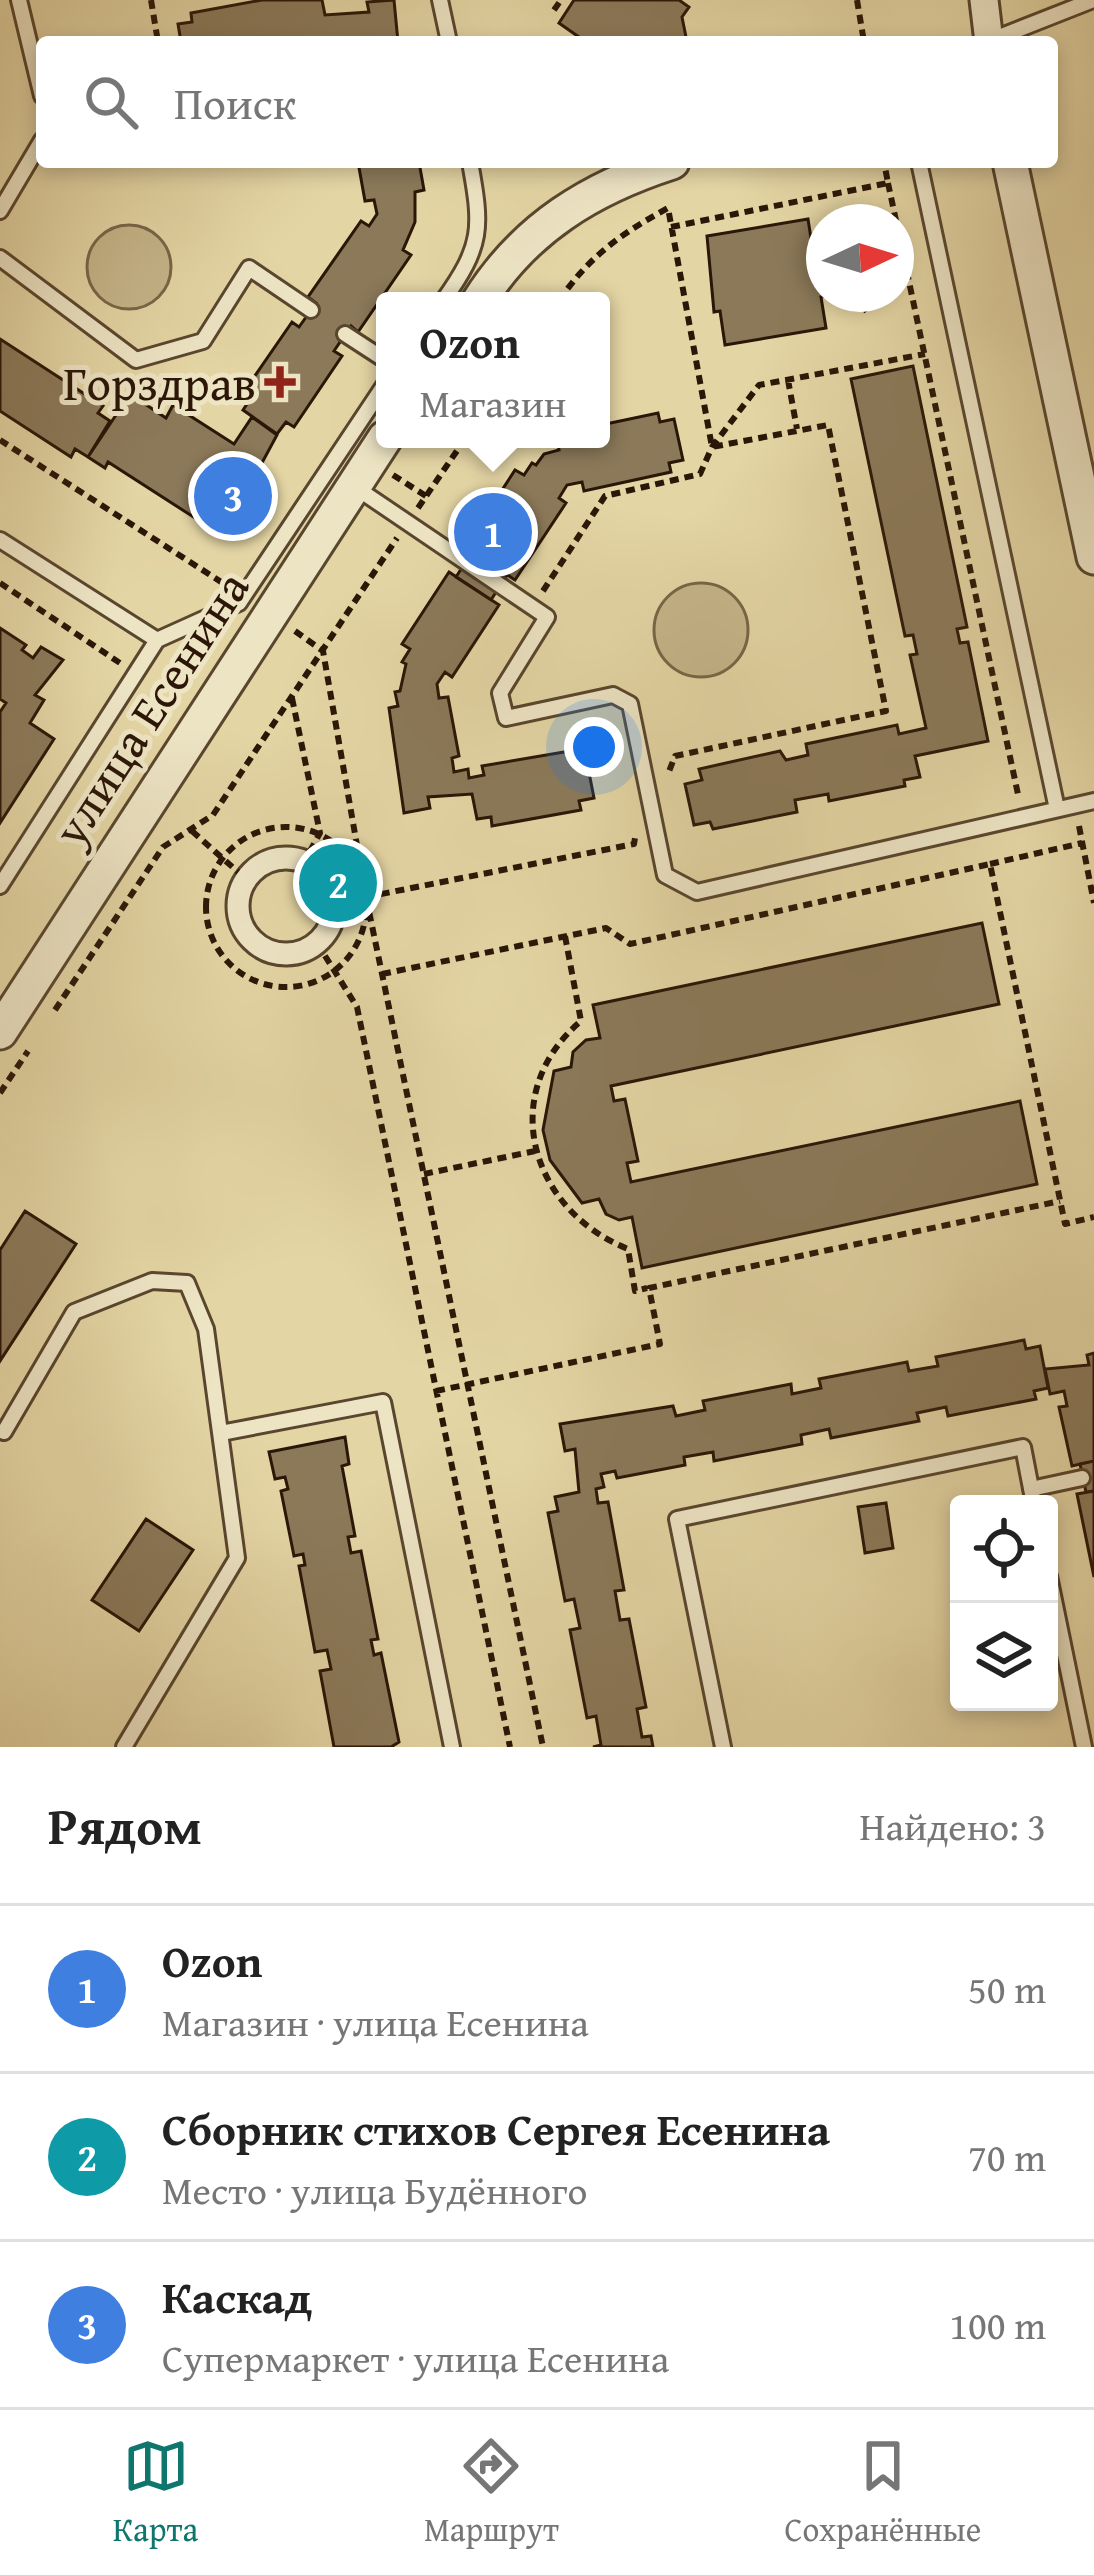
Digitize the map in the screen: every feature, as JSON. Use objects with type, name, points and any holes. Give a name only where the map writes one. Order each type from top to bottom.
[{"type":"street","points":[[983,0],[988,36]]},
{"type":"street","points":[[485,292],[539,226],[619,179],[653,168]]},
{"type":"street","points":[[1011,168],[1094,557]]},
{"type":"street","name":"улица Есенина","points":[[0,1032],[378,448]]},
{"type":"street","points":[[272,860],[304,862],[318,870],[334,898],[328,930],[305,951],[274,953],[248,937],[237,908],[246,879],[272,860]]},
{"type":"lane","points":[[20,0],[36,69]]},
{"type":"lane","points":[[440,0],[448,36]]},
{"type":"lane","points":[[1002,36],[1093,0]]},
{"type":"lane","points":[[0,211],[36,150]]},
{"type":"lane","points":[[449,292],[472,260],[481,224],[471,168]]},
{"type":"lane","points":[[920,168],[1057,809]]},
{"type":"lane","points":[[0,258],[136,360],[203,341],[248,268],[310,310]]},
{"type":"lane","points":[[345,334],[376,354]]},
{"type":"lane","points":[[0,886],[157,640],[243,597],[376,398]]},
{"type":"lane","points":[[351,484],[547,617],[500,693],[506,718],[613,695],[630,704],[665,875],[697,892],[1094,800]]},
{"type":"lane","points":[[0,540],[157,640]]},
{"type":"lane","points":[[4,1432],[74,1312],[127,1288],[172,1279],[187,1283],[196,1298],[221,1433],[237,1558],[124,1747]]},
{"type":"lane","points":[[221,1433],[383,1402],[452,1747]]},
{"type":"lane","points":[[723,1747],[677,1519],[1023,1447],[1033,1495]]},
{"type":"lane","points":[[1036,1495],[1082,1478]]},
{"type":"lane","points":[[1055,1603],[1084,1747]]},
{"type":"path","points":[[151,0],[157,36]]},
{"type":"path","points":[[554,10],[561,0]]},
{"type":"path","points":[[857,0],[863,36]]},
{"type":"path","points":[[885,168],[1020,798],[998,803]]},
{"type":"path","points":[[671,226],[888,183]]},
{"type":"path","points":[[565,292],[581,266],[622,233],[668,208],[712,447]]},
{"type":"path","points":[[533,608],[605,496],[700,474],[712,447],[759,385],[925,354]]},
{"type":"path","points":[[788,380],[797,431]]},
{"type":"path","points":[[665,778],[675,756],[886,711],[829,425],[712,447]]},
{"type":"path","points":[[0,440],[243,597]]},
{"type":"path","points":[[50,1017],[164,847],[213,814],[459,448]]},
{"type":"path","points":[[0,583],[121,661],[109,680]]},
{"type":"path","points":[[323,651],[366,897],[543,1747]]},
{"type":"path","points":[[292,698],[320,833],[304,862]]},
{"type":"path","points":[[1074,805],[1094,903]]},
{"type":"path","points":[[293,826],[320,833],[342,849],[358,871],[366,897],[364,925],[354,950],[335,970],[313,983],[275,986],[240,973],[222,955],[206,907],[209,882],[221,859],[241,840],[266,829],[293,826]]},
{"type":"path","points":[[366,897],[634,844],[638,827]]},
{"type":"path","points":[[192,831],[246,879]]},
{"type":"path","points":[[382,974],[606,928],[630,944],[1082,843]]},
{"type":"path","points":[[990,864],[1065,1224],[1094,1217]]},
{"type":"path","points":[[565,936],[581,1021],[560,1039],[544,1069],[532,1125],[535,1151],[541,1172],[572,1217],[628,1249],[635,1291],[1060,1201]]},
{"type":"path","points":[[317,943],[357,1007],[511,1747]]},
{"type":"path","points":[[0,1093],[38,1036]]},
{"type":"path","points":[[424,1174],[535,1151]]},
{"type":"path","points":[[436,1390],[660,1344],[649,1288]]},
{"type":"shaded area","points":[[129,225],[158,238],[171,267],[158,296],[129,309],[100,296],[87,267],[100,238]]},
{"type":"shaded area","points":[[701,583],[734,597],[748,630],[734,663],[701,677],[668,663],[654,630],[668,597]]},
{"type":"building","points":[[262,0],[322,0],[325,15],[369,12],[367,2],[394,0],[397,36],[180,36],[178,24],[192,22],[191,13]]},
{"type":"building","points":[[574,0],[679,0],[689,7],[682,17],[686,36],[577,36],[559,23]]},
{"type":"building","points":[[359,168],[420,168],[424,190],[415,192],[415,222],[403,250],[411,255],[386,292],[376,292],[376,306],[358,332],[351,326],[334,351],[342,356],[294,427],[286,422],[277,434],[243,410],[251,398],[243,393],[292,322],[299,327],[316,303],[308,297],[361,221],[369,226],[377,214],[374,200],[365,201]]},
{"type":"building","points":[[806,219],[806,312],[823,312],[826,328],[725,345],[720,311],[714,312],[707,236]]},
{"type":"building","points":[[0,339],[103,406],[98,413],[110,421],[88,457],[75,449],[71,457],[0,411]]},
{"type":"building","points":[[913,366],[967,627],[957,629],[960,643],[968,642],[988,741],[915,756],[920,777],[904,780],[905,786],[829,801],[828,794],[795,800],[797,812],[713,829],[710,822],[694,825],[685,784],[702,780],[699,769],[780,751],[786,760],[808,755],[806,744],[897,725],[899,734],[926,728],[910,655],[917,654],[913,635],[905,636],[851,379]]},
{"type":"building","points":[[130,394],[166,418],[173,405],[234,444],[252,417],[277,435],[237,509],[211,504],[195,518],[108,462],[105,468],[88,457]]},
{"type":"building","points":[[658,413],[660,422],[674,419],[683,460],[669,463],[671,472],[584,491],[582,482],[567,485],[559,498],[566,503],[515,580],[465,547],[515,470],[524,475],[532,463],[536,465],[544,454],[559,448],[610,448],[610,423]]},
{"type":"building","points":[[217,503],[227,507],[231,517],[227,527],[217,531],[207,527],[203,517],[207,507]]},
{"type":"building","points":[[472,552],[507,575],[491,600],[456,577]]},
{"type":"building","points":[[449,572],[499,605],[452,677],[445,672],[437,684],[439,698],[448,697],[459,756],[452,758],[454,772],[468,769],[469,778],[484,775],[482,766],[570,751],[572,760],[586,757],[594,798],[579,801],[581,810],[492,826],[491,817],[477,819],[472,794],[428,797],[430,808],[404,813],[389,708],[398,706],[395,692],[400,691],[406,664],[402,662],[410,649],[402,644]]},
{"type":"building","points":[[0,628],[26,645],[22,650],[33,658],[41,647],[63,660],[35,695],[44,700],[30,723],[54,739],[0,823],[0,712],[6,703],[0,699]]},
{"type":"building","points":[[982,923],[999,1004],[611,1086],[614,1101],[625,1099],[638,1161],[627,1163],[631,1182],[1020,1101],[1037,1184],[642,1268],[632,1217],[619,1220],[606,1214],[599,1199],[582,1203],[550,1160],[543,1130],[554,1071],[571,1067],[573,1052],[586,1040],[600,1038],[593,1005]]},
{"type":"building","points":[[25,1211],[76,1244],[0,1361],[0,1250]]},
{"type":"building","points":[[1024,1340],[1026,1349],[1040,1346],[1048,1388],[1034,1391],[1036,1399],[948,1416],[946,1407],[917,1413],[919,1421],[831,1438],[829,1429],[801,1435],[802,1444],[714,1461],[713,1452],[684,1457],[685,1465],[617,1478],[615,1471],[601,1474],[604,1487],[596,1489],[598,1503],[608,1502],[624,1590],[615,1591],[620,1620],[629,1619],[646,1707],[637,1709],[642,1737],[651,1736],[653,1747],[593,1747],[601,1745],[596,1716],[587,1718],[570,1630],[580,1628],[574,1599],[565,1601],[548,1513],[558,1511],[555,1497],[579,1492],[575,1449],[565,1451],[560,1424],[673,1406],[676,1416],[705,1410],[703,1401],[791,1384],[792,1394],[821,1388],[819,1379],[907,1362],[909,1371],[938,1366],[936,1357]]},
{"type":"building","points":[[1094,1353],[1094,1461],[1072,1466],[1059,1407],[1067,1406],[1064,1391],[1050,1394],[1045,1369],[1089,1365],[1087,1355]]},
{"type":"building","points":[[345,1437],[349,1464],[342,1466],[355,1536],[348,1537],[351,1553],[361,1551],[378,1639],[371,1640],[374,1655],[381,1653],[399,1742],[391,1747],[334,1747],[320,1671],[331,1669],[327,1650],[315,1652],[299,1566],[305,1565],[303,1554],[294,1556],[281,1491],[288,1489],[285,1477],[275,1479],[269,1452]]},
{"type":"building","points":[[1094,1461],[1094,1491],[1086,1492],[1080,1464]]},
{"type":"building","points":[[1094,1491],[1094,1577],[1077,1494]]},
{"type":"building","points":[[886,1503],[893,1548],[865,1553],[858,1507]]},
{"type":"building","points":[[146,1519],[193,1550],[139,1631],[92,1600]]},
{"type":"place","name":"Горздрав","points":[[280,382]]},
{"type":"place","name":"Каскад","points":[[233,496]]},
{"type":"place","name":"Ozon","points":[[493,532]]},
{"type":"place","name":"Сборник стихов Сергея Есенина","points":[[338,883]]}]
